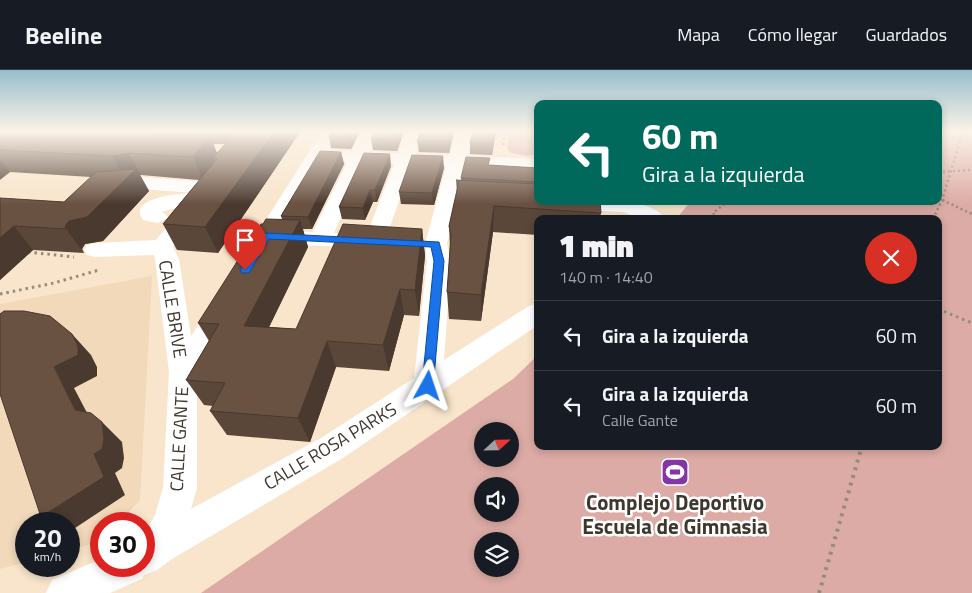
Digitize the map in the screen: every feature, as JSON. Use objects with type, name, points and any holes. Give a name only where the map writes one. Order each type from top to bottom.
[{"type":"street","name":"CALLE GANTE","points":[[155,545],[171,518],[180,488],[183,372],[316,155]]},
{"type":"street","points":[[347,155],[534,165]]},
{"type":"street","points":[[266,236],[384,241],[406,155]]},
{"type":"street","points":[[428,386],[439,261],[427,244],[458,199],[459,155]]},
{"type":"street","points":[[320,239],[359,156]]},
{"type":"street","points":[[113,188],[141,183],[209,188]]},
{"type":"street","points":[[157,217],[150,216],[150,209],[209,188]]},
{"type":"street","name":"CALLE BRIVE","points":[[98,260],[162,247],[209,188]]},
{"type":"street","points":[[580,205],[657,212]]},
{"type":"street","name":"CALLE BRIVE","points":[[162,247],[167,259],[183,372]]},
{"type":"street","name":"CALLE ROSA PARKS","points":[[155,550],[332,448],[534,315]]},
{"type":"street","points":[[65,593],[103,577]]},
{"type":"path","points":[[955,155],[942,200],[972,214]]},
{"type":"path","points":[[942,172],[972,170]]},
{"type":"path","points":[[714,215],[713,213],[723,205]]},
{"type":"path","points":[[0,294],[54,283],[98,260]]},
{"type":"path","points":[[942,312],[972,323]]},
{"type":"path","points":[[819,593],[861,450]]},
{"type":"shaded area","name":"Complejo Deportivo Escuela de Gimnasia","points":[[942,155],[972,155],[972,593],[201,593],[513,379],[534,359],[534,450],[942,450],[942,215],[679,215],[688,205],[942,205]]},
{"type":"shaded area","points":[[152,276],[140,500],[128,512],[90,512],[90,544],[80,547],[80,512],[15,512],[15,565],[0,569],[0,304]]},
{"type":"building","points":[[168,155],[194,155],[193,157]]},
{"type":"building","points":[[215,155],[257,155],[205,227],[163,224],[217,159],[213,158]]},
{"type":"building","points":[[317,155],[339,155],[308,217],[281,216]]},
{"type":"building","points":[[363,155],[389,155],[375,190],[370,190],[363,208],[339,207]]},
{"type":"building","points":[[412,155],[443,156],[432,193],[399,192]]},
{"type":"building","points":[[466,157],[490,158],[488,165],[534,168],[534,182],[461,178]]},
{"type":"building","points":[[136,169],[87,217],[69,221],[65,226],[66,229],[14,226],[0,238],[0,198],[64,202],[96,172]]},
{"type":"building","points":[[456,180],[534,184],[534,205],[600,205],[601,213],[494,206],[481,295],[447,292],[451,235],[449,226],[459,181]]},
{"type":"building","points":[[266,219],[300,220],[244,326],[296,329],[343,224],[422,229],[415,290],[400,289],[383,345],[327,341],[298,418],[210,411],[225,383],[186,380],[219,324],[198,323]]},
{"type":"building","points":[[4,311],[24,311],[50,316],[72,334],[78,346],[78,355],[54,367],[75,410],[91,413],[102,422],[104,439],[102,449],[94,454],[104,477],[49,512],[39,512],[0,394],[0,314]]},
{"type":"place","name":"Complejo Deportivo Escuela de Gimnasia","points":[[675,472]]},
{"type":"route","points":[[245,270],[266,236],[436,244],[439,261],[428,386]]}]
